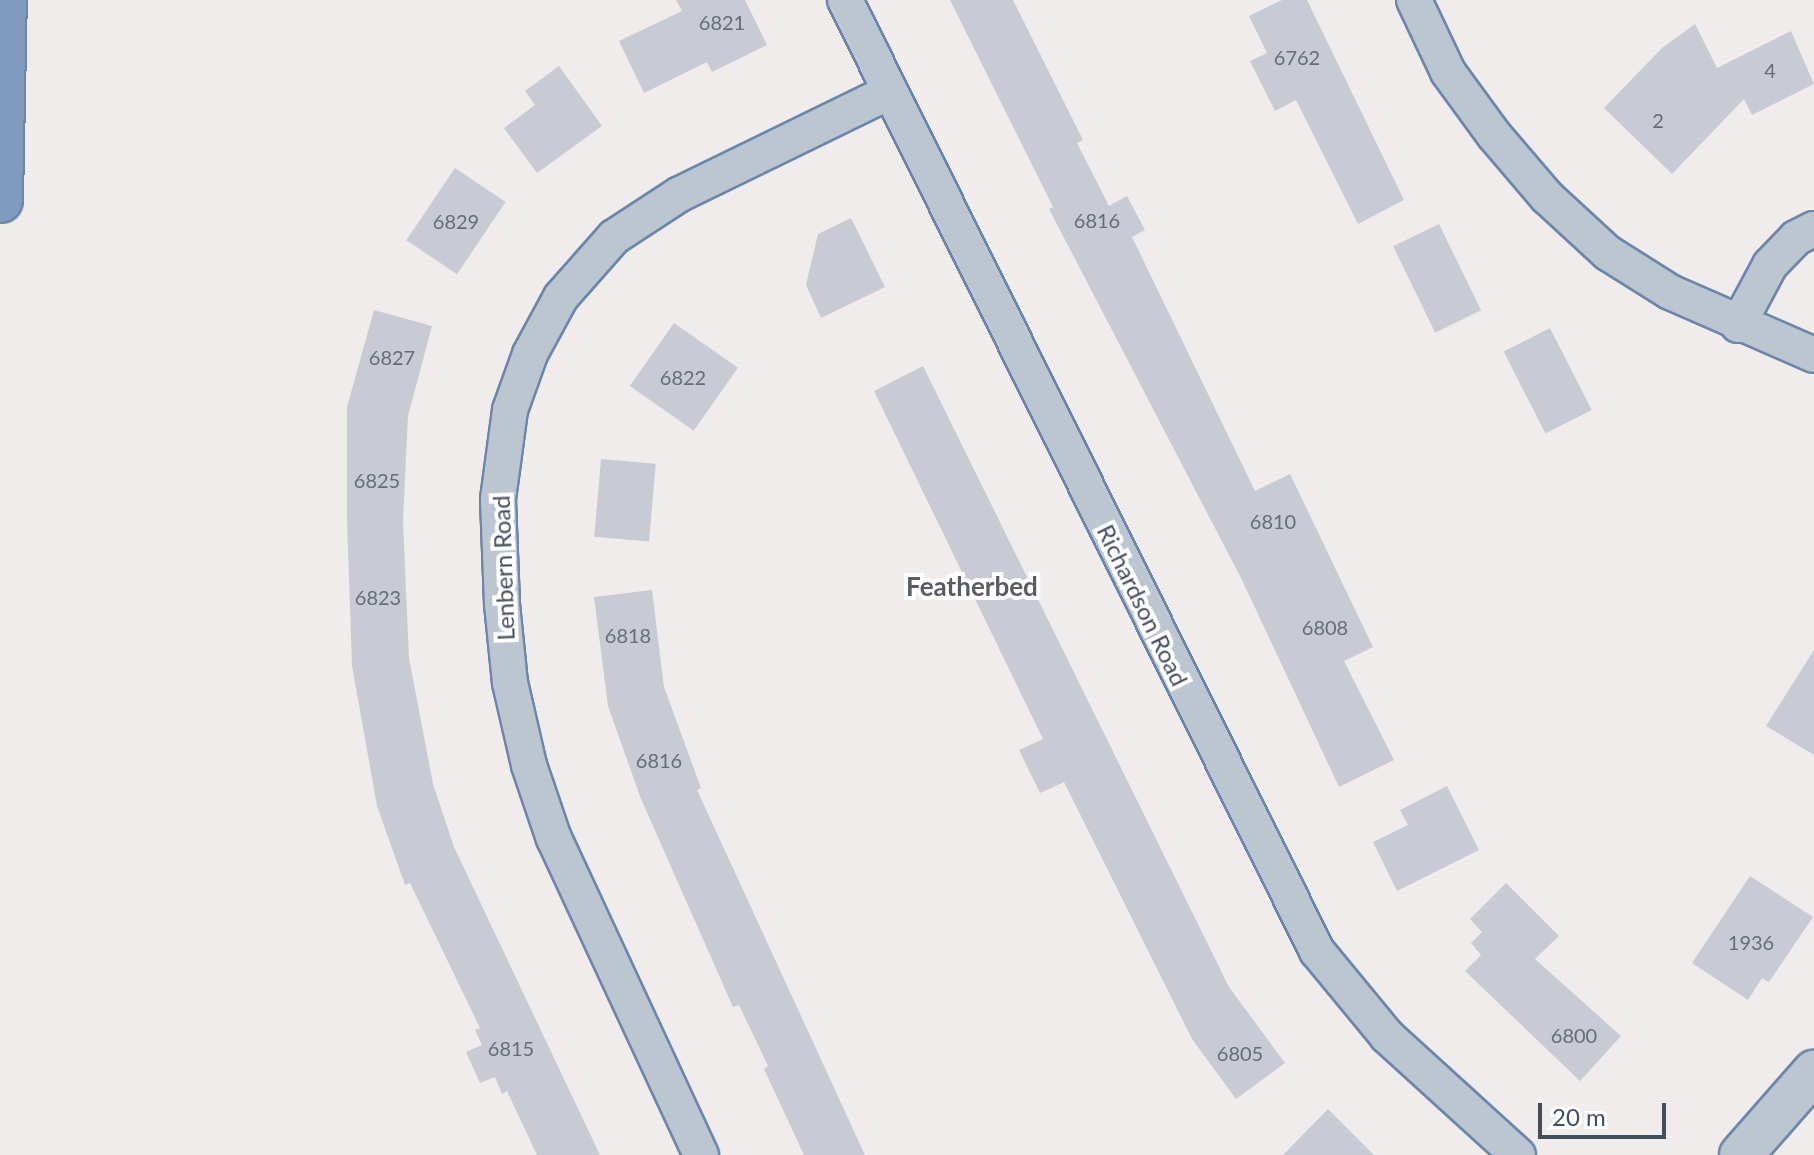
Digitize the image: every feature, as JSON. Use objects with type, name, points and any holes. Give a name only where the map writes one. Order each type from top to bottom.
[{"type":"highway","points":[[0,200],[4,0]]},
{"type":"street","name":"Richardson Road","points":[[845,0],[1317,951],[1387,1036],[1518,1155]]},
{"type":"street","points":[[1414,0],[1448,72],[1547,197],[1608,253],[1670,292],[1738,325],[1814,355]]},
{"type":"street","name":"Lenbern Road","points":[[701,1155],[554,839],[529,765],[510,683],[502,604],[498,499],[510,410],[530,354],[561,297],[614,237],[680,194],[889,92]]},
{"type":"street","points":[[1738,325],[1770,265],[1796,238],[1814,229]]},
{"type":"street","points":[[1741,1155],[1814,1072]]},
{"type":"building","points":[[676,0],[745,0],[767,45],[712,72],[707,62],[644,93],[619,41],[682,11]]},
{"type":"building","points":[[950,0],[1013,0],[1083,140],[1077,143],[1109,206],[1127,196],[1145,230],[1132,237],[1255,491],[1290,474],[1373,647],[1344,661],[1394,760],[1339,787],[1242,580],[1049,209],[1053,207]]},
{"type":"building","points":[[1282,0],[1307,0],[1404,200],[1358,224],[1296,100],[1275,111],[1250,61],[1267,53],[1249,16]]},
{"type":"building","points":[[1695,24],[1717,68],[1791,31],[1814,84],[1752,115],[1744,99],[1672,174],[1604,108],[1662,48]]},
{"type":"building","points":[[559,66],[602,126],[537,173],[504,128],[535,105],[525,91]]},
{"type":"building","points":[[455,168],[506,202],[457,274],[406,240]]},
{"type":"building","points":[[851,218],[885,287],[821,318],[806,285],[818,234]]},
{"type":"building","points":[[1439,224],[1481,310],[1435,333],[1393,246]]},
{"type":"building","points":[[374,310],[432,326],[408,416],[403,521],[409,658],[433,784],[454,847],[600,1155],[537,1155],[507,1091],[502,1094],[495,1077],[480,1083],[466,1052],[482,1045],[475,1030],[480,1028],[410,883],[405,885],[377,806],[352,666],[347,520],[347,407]]},
{"type":"building","points":[[674,323],[738,368],[694,431],[630,386]]},
{"type":"building","points":[[1550,328],[1592,410],[1545,434],[1504,352]]},
{"type":"building","points":[[923,366],[1229,987],[1285,1063],[1236,1099],[1192,1039],[1064,782],[1040,793],[1019,750],[1043,739],[874,391]]},
{"type":"building","points":[[601,459],[656,464],[649,541],[594,537]]},
{"type":"building","points":[[652,590],[664,687],[701,788],[697,790],[865,1155],[804,1155],[764,1069],[768,1066],[739,1005],[733,1007],[641,799],[608,706],[594,597]]},
{"type":"building","points":[[1814,650],[1814,755],[1766,726]]},
{"type":"building","points":[[1447,786],[1479,850],[1397,891],[1373,842],[1408,825],[1400,810]]},
{"type":"building","points":[[1750,876],[1813,917],[1769,982],[1762,978],[1748,1000],[1692,963]]},
{"type":"building","points":[[1506,883],[1559,936],[1535,959],[1621,1036],[1580,1081],[1465,971],[1481,955],[1471,943],[1482,932],[1470,919]]},
{"type":"building","points":[[1328,1109],[1374,1155],[1283,1155]]},
{"type":"district","name":"Featherbed","points":[[972,587]]}]
